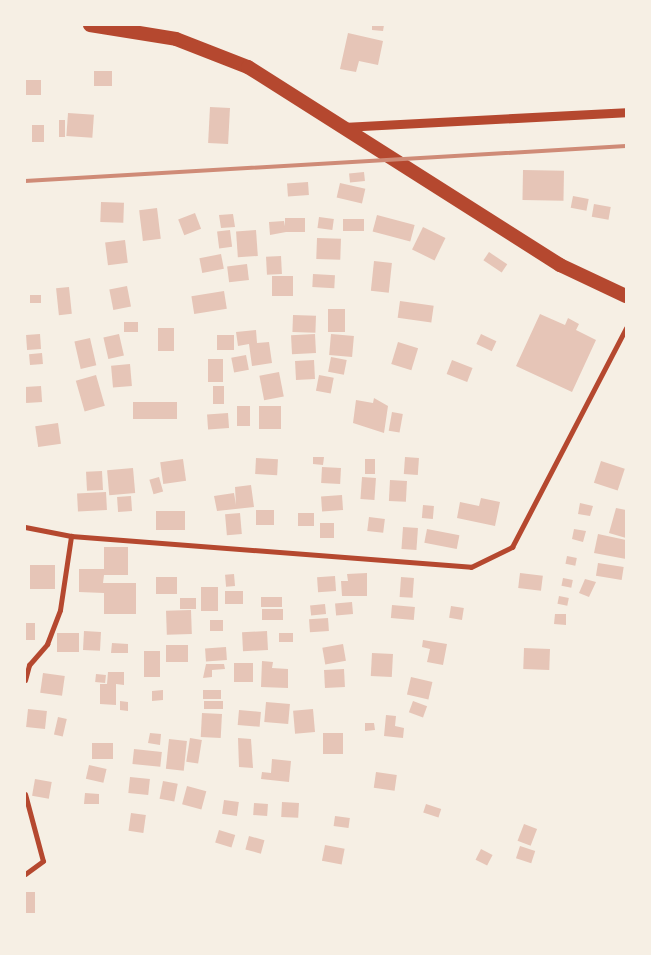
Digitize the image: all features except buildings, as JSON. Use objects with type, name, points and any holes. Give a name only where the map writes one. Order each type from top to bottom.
[{"type":"highway","points":[[90,25],[176,39],[213,52],[270,80],[560,265],[626,296]]},
{"type":"street","points":[[342,127],[626,112]]},
{"type":"street","points":[[25,527],[71,536],[471,567],[512,547],[626,328]]},
{"type":"street","points":[[25,680],[29,665],[46,644],[60,610],[71,536]]},
{"type":"street","points":[[25,794],[44,861],[25,874]]},
{"type":"railway","points":[[25,181],[626,146]]}]
